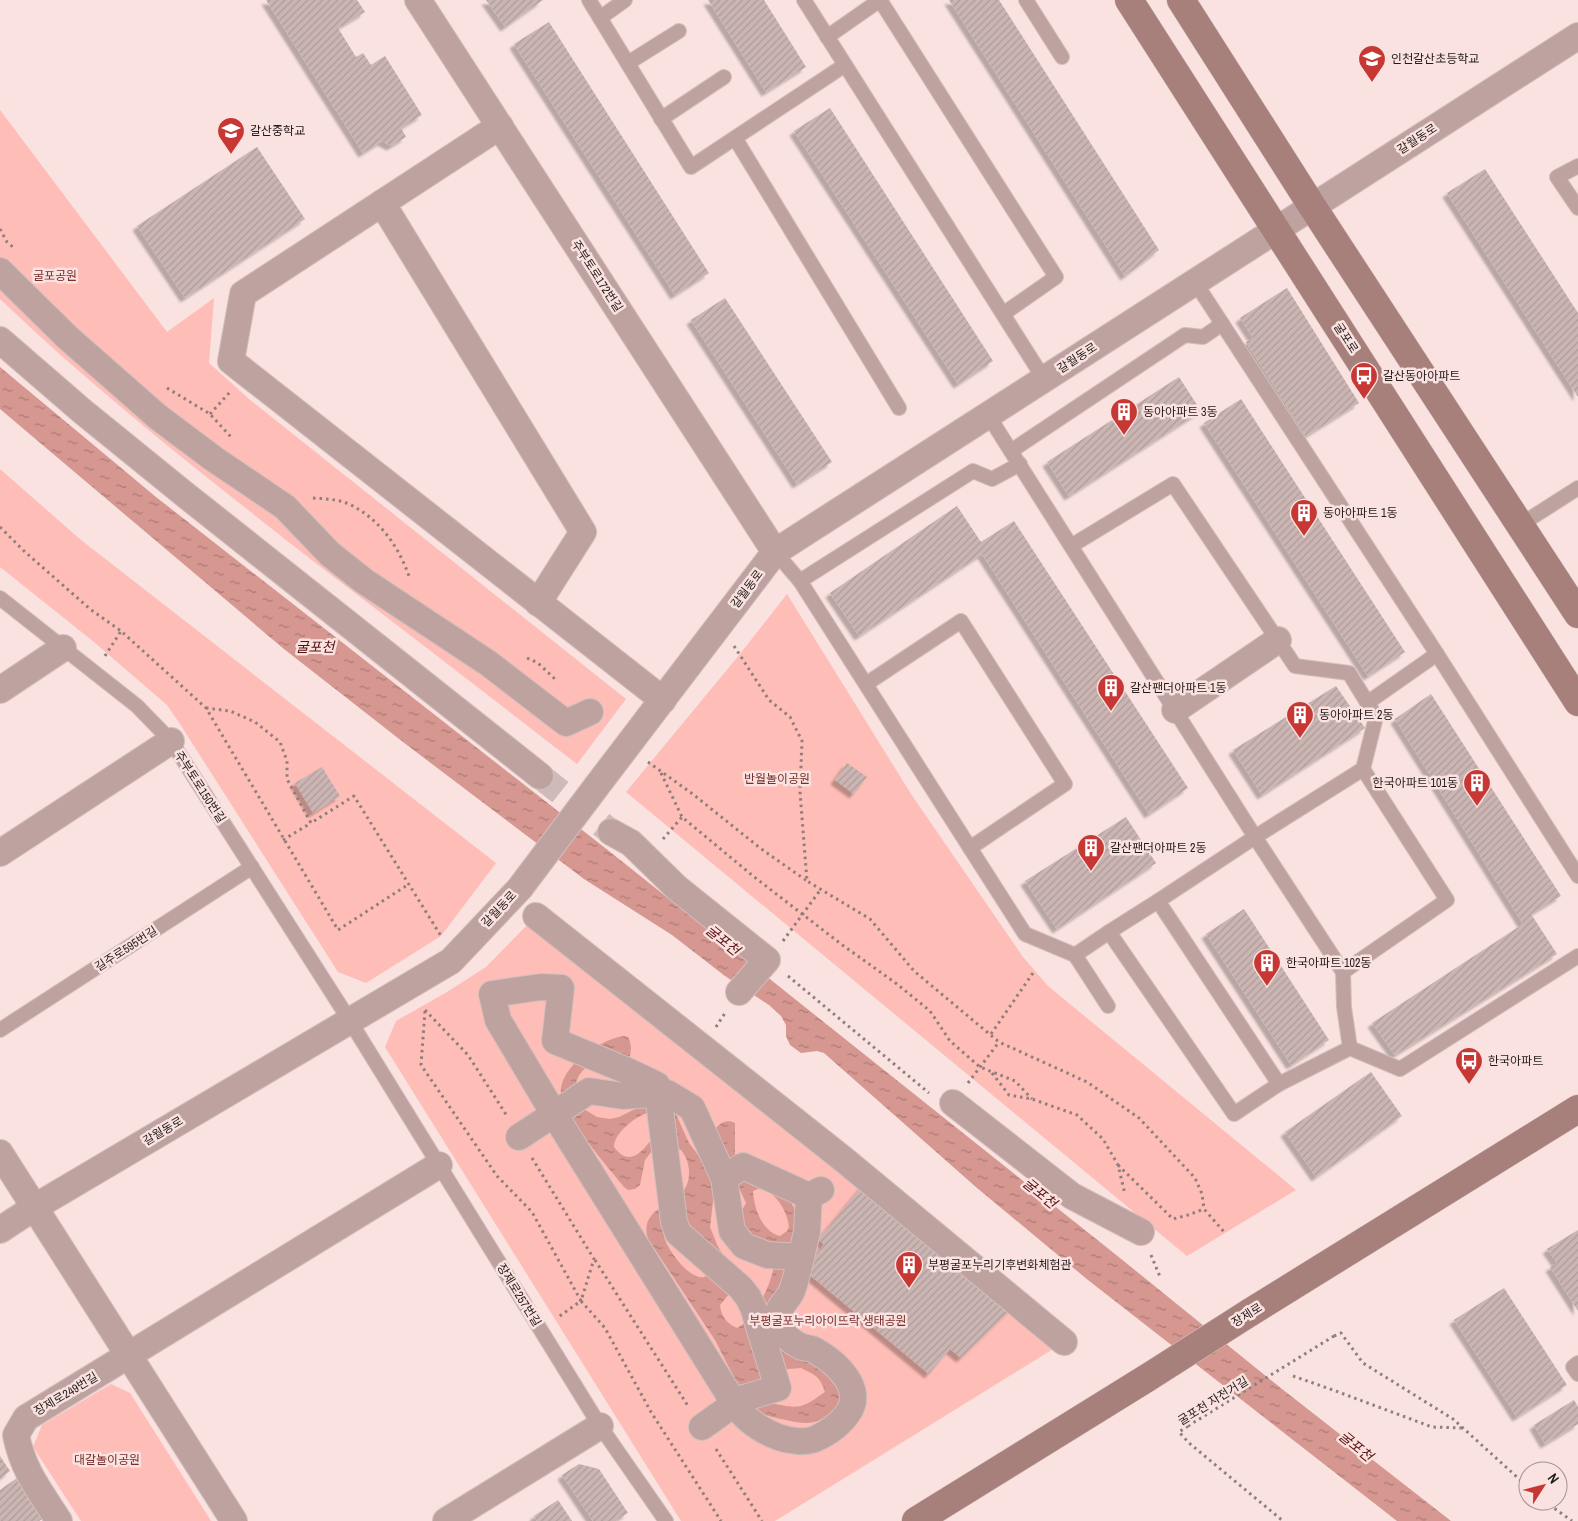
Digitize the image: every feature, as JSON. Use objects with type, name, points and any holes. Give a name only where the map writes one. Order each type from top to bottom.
[{"type":"main road","name":"굴포로","points":[[1129,0],[1578,702]]},
{"type":"main road","points":[[1181,0],[1312,206],[1578,614]]},
{"type":"main road","name":"장제로","points":[[916,1521],[1578,1109]]},
{"type":"street","name":"주부토로172번길","points":[[418,0],[775,552]]},
{"type":"street","name":"갈월동로","points":[[0,1230],[451,961],[520,888],[775,552],[1578,36]]},
{"type":"street","points":[[500,126],[243,294],[231,361],[663,700]]},
{"type":"street","points":[[382,203],[583,532],[538,602]]},
{"type":"street","points":[[0,271],[68,336],[119,370],[158,417],[214,459],[285,507],[330,554],[364,581],[488,663],[566,723],[590,712]]},
{"type":"street","points":[[0,340],[82,411],[160,474],[540,776]]},
{"type":"street","points":[[1175,710],[1278,640]]},
{"type":"street","points":[[0,690],[63,648]]},
{"type":"street","points":[[0,853],[171,741]]},
{"type":"street","points":[[611,832],[631,843],[677,888],[767,960],[739,992]]},
{"type":"street","points":[[536,916],[843,1159],[1064,1342]]},
{"type":"street","points":[[731,1173],[815,1193],[807,1232],[797,1257],[794,1285],[779,1310],[777,1319],[782,1332],[788,1338],[802,1347],[814,1350],[831,1361],[849,1381],[853,1393],[853,1406],[845,1418],[835,1427],[823,1436],[810,1441],[795,1441],[781,1438],[764,1431],[741,1414],[753,1393],[747,1298],[678,1233],[674,1222],[670,1195],[657,1085],[555,1041],[561,988],[541,987],[492,994],[498,1020],[565,1106],[753,1393]]},
{"type":"street","points":[[519,1137],[589,1091],[623,1096],[662,1117]]},
{"type":"street","points":[[662,1117],[667,1093],[692,1108],[731,1173],[732,1231],[744,1246],[767,1255],[797,1257]]},
{"type":"street","points":[[943,1100],[1072,1196],[1141,1232]]},
{"type":"street","points":[[0,1153],[234,1521]]},
{"type":"street","name":"장제로249번길","points":[[59,1521],[27,1472],[20,1454],[16,1435],[26,1418],[439,1165]]},
{"type":"street","points":[[702,1428],[753,1393]]},
{"type":"street","points":[[446,1521],[600,1426]]},
{"type":"lane","points":[[589,0],[691,168],[845,65]]},
{"type":"lane","points":[[600,18],[625,0]]},
{"type":"lane","points":[[804,0],[1044,379]]},
{"type":"lane","points":[[827,36],[880,0],[982,160],[1056,277],[1003,314]]},
{"type":"lane","points":[[1026,0],[1062,57]]},
{"type":"lane","points":[[628,63],[679,30]]},
{"type":"lane","points":[[661,119],[724,77]]},
{"type":"lane","points":[[735,138],[899,408]]},
{"type":"lane","points":[[1578,166],[1557,177],[1578,208]]},
{"type":"lane","points":[[1195,282],[1437,654],[1578,876]]},
{"type":"lane","points":[[1011,451],[1185,335],[1203,337],[1222,324]]},
{"type":"lane","points":[[988,415],[1254,837],[1343,972],[1344,1007],[1350,1048]]},
{"type":"lane","points":[[800,581],[973,471],[992,479],[1020,464]]},
{"type":"lane","points":[[1072,546],[1173,484],[1295,666],[1349,673],[1376,717],[1363,769],[1254,837],[1075,955]]},
{"type":"lane","points":[[1520,525],[1578,488]]},
{"type":"lane","points":[[775,552],[800,581],[1026,934],[1075,955],[1108,1006]]},
{"type":"lane","name":"주부토로150번길","points":[[0,598],[137,706],[171,741],[350,1021]]},
{"type":"lane","points":[[866,684],[961,621],[1066,784],[970,848]]},
{"type":"lane","points":[[1367,703],[1437,654]]},
{"type":"lane","points":[[1343,972],[1447,900],[1363,769]]},
{"type":"lane","name":"길주로595번길","points":[[0,1030],[252,867]]},
{"type":"lane","points":[[1158,901],[1279,1084]]},
{"type":"lane","points":[[1109,932],[1234,1114],[1279,1084],[1350,1048],[1400,1069],[1578,956]]},
{"type":"lane","name":"장제로257번길","points":[[350,1021],[600,1426],[666,1521]]},
{"type":"lane","points":[[1578,1363],[1573,1366],[1578,1374]]},
{"type":"path","points":[[210,414],[234,386]]},
{"type":"path","points":[[310,498],[333,499],[351,505],[372,519],[392,540],[403,559],[411,583]]},
{"type":"path","points":[[0,527],[24,551],[90,609],[121,631],[206,708],[338,930],[409,884]]},
{"type":"path","points":[[719,626],[740,654],[769,700],[790,717],[802,741],[800,792],[807,881]]},
{"type":"path","points":[[95,672],[121,631]]},
{"type":"path","points":[[206,708],[230,710],[255,722],[280,742],[287,761],[287,779],[311,823]]},
{"type":"path","points":[[629,744],[651,764],[694,795],[760,848],[807,881],[870,919],[914,970],[999,1042],[1087,1082],[1139,1118],[1195,1178],[1202,1194],[1204,1209],[1225,1233]]},
{"type":"path","points":[[660,771],[682,817],[753,876],[930,1011],[950,1041],[980,1067],[1015,1081],[1032,1098]]},
{"type":"path","points":[[283,840],[354,796],[441,936]]},
{"type":"path","points":[[821,889],[767,960],[943,1100]]},
{"type":"path","points":[[990,1034],[1035,970]]},
{"type":"path","points":[[702,1047],[739,992]]},
{"type":"path","points":[[426,1010],[421,1065],[497,1176],[532,1212],[581,1301],[605,1328],[651,1412],[722,1521]]},
{"type":"path","points":[[980,1067],[999,1042]]},
{"type":"path","points":[[991,1073],[1009,1095],[1032,1098],[1077,1116],[1103,1139],[1118,1165],[1173,1218],[1204,1209]]},
{"type":"path","points":[[594,1259],[762,1521]]},
{"type":"path","points":[[540,1329],[581,1301]]},
{"type":"path","name":"굴포천 자전거길","points":[[1283,1521],[1188,1443],[1179,1432],[1334,1336],[1341,1333],[1363,1362],[1453,1419],[1463,1428]]},
{"type":"path","points":[[1293,1376],[1432,1427],[1463,1428],[1518,1478]]},
{"type":"path","points":[[1558,1511],[1572,1521]]},
{"type":"green space","name":"굴포공원","points":[[0,110],[167,332],[214,298],[209,363],[249,399],[626,699],[577,764],[193,466],[75,368],[0,299]]},
{"type":"green space","points":[[0,469],[81,540],[496,863],[441,936],[366,983],[338,972],[167,705],[94,642],[0,567]]},
{"type":"green space","name":"반월놀이공원","points":[[787,594],[911,794],[1023,957],[1048,986],[1296,1190],[1187,1256],[626,792]]},
{"type":"green space","name":"부평굴포누리아이뜨락 생태공원","points":[[536,916],[1074,1336],[775,1521],[681,1521],[385,1047],[396,1021],[486,967]]},
{"type":"green space","name":"대갈놀이공원","points":[[111,1384],[130,1393],[211,1521],[81,1521],[33,1447],[42,1425]]},
{"type":"water","name":"굴포천","points":[[0,367],[156,497],[609,851],[1282,1389],[1451,1521],[1397,1521],[1088,1280],[977,1188],[824,1053],[817,1051],[801,1053],[790,1045],[786,1036],[786,1025],[781,1016],[769,1005],[725,976],[672,935],[584,879],[284,649],[0,409]]},
{"type":"water","points":[[618,1037],[628,1037],[630,1042],[631,1054],[624,1070],[619,1079],[612,1079],[599,1068],[587,1066],[578,1077],[576,1086],[582,1108],[597,1117],[610,1119],[619,1117],[643,1105],[675,1112],[689,1143],[708,1168],[714,1193],[710,1227],[724,1256],[730,1293],[720,1305],[725,1319],[733,1326],[737,1328],[744,1323],[757,1308],[771,1278],[775,1260],[764,1241],[756,1236],[743,1233],[738,1218],[746,1203],[713,1133],[719,1125],[728,1121],[735,1123],[735,1154],[737,1163],[788,1197],[798,1215],[785,1275],[772,1299],[810,1357],[838,1382],[841,1402],[823,1418],[811,1423],[803,1423],[775,1418],[756,1411],[739,1387],[715,1340],[648,1239],[646,1229],[652,1215],[678,1196],[687,1184],[689,1178],[688,1164],[682,1151],[671,1145],[655,1147],[645,1160],[640,1185],[635,1189],[628,1190],[578,1129],[564,1105],[561,1089],[567,1073],[579,1059],[593,1049]],"holes":[[[647,1113],[652,1139],[644,1149],[634,1156],[630,1157],[619,1153],[614,1147],[617,1136],[626,1126]],[[758,1189],[764,1190],[780,1202],[788,1221],[789,1227],[787,1231],[780,1236],[768,1229],[757,1212],[753,1191]],[[688,1223],[697,1232],[711,1274],[698,1277],[685,1269],[669,1248],[664,1234],[664,1224]],[[801,1368],[813,1374],[819,1379],[825,1392],[800,1406],[795,1407],[772,1403],[774,1373]]]},
{"type":"building","points":[[266,0],[357,0],[365,12],[338,28],[356,57],[363,53],[371,65],[385,56],[422,115],[401,128],[406,137],[391,146],[382,141],[363,153]]},
{"type":"building","points":[[486,0],[543,0],[505,27]]},
{"type":"building","points":[[708,0],[764,0],[806,67],[766,92]]},
{"type":"building","points":[[949,0],[999,0],[1159,250],[1125,276]]},
{"type":"building","points":[[549,22],[709,273],[675,295],[514,44]]},
{"type":"building","points":[[830,108],[993,361],[958,384],[794,131]]},
{"type":"building","points":[[257,147],[305,219],[185,298],[137,226]]},
{"type":"building","points":[[1485,169],[1578,313],[1578,397],[1447,193]]},
{"type":"building","points":[[1287,288],[1359,403],[1306,436],[1246,342],[1253,338],[1240,318]]},
{"type":"building","points":[[725,298],[832,462],[797,484],[691,320]]},
{"type":"building","name":"동아아파트 3동","points":[[1179,377],[1201,411],[1069,496],[1047,462]]},
{"type":"building","name":"동아아파트 1동","points":[[1241,399],[1405,652],[1368,676],[1204,423]]},
{"type":"building","name":"갈산팬더아파트 1동","points":[[957,506],[981,542],[1014,521],[1188,788],[1149,814],[982,554],[859,636],[830,593]]},
{"type":"building","name":"동아아파트 2동","points":[[1336,686],[1365,728],[1262,795],[1233,750]]},
{"type":"building","name":"한국아파트 101동","points":[[1431,694],[1561,896],[1531,914],[1557,954],[1395,1055],[1372,1023],[1523,924],[1395,719]]},
{"type":"building","points":[[847,763],[867,777],[854,794],[835,780]]},
{"type":"building","points":[[322,767],[340,796],[313,813],[295,783]]},
{"type":"building","name":"갈산팬더아파트 2동","points":[[1126,817],[1156,863],[1057,929],[1025,881]]},
{"type":"building","name":"한국아파트 102동","points":[[1244,909],[1329,1040],[1291,1065],[1206,934]]},
{"type":"building","points":[[1371,1072],[1402,1116],[1316,1177],[1285,1132]]},
{"type":"building","name":"부평굴포누리기후변화체험관","points":[[864,1184],[1014,1306],[961,1358],[950,1349],[929,1374],[805,1271],[824,1244],[818,1240]]},
{"type":"building","points":[[1578,1230],[1578,1311],[1550,1267],[1557,1263],[1547,1249]]},
{"type":"building","points":[[1504,1288],[1567,1385],[1517,1417],[1454,1320]]},
{"type":"building","points":[[1574,1400],[1578,1407],[1578,1424],[1545,1444],[1534,1425]]},
{"type":"building","points":[[0,1456],[10,1471],[0,1479]]},
{"type":"building","points":[[579,1464],[599,1469],[628,1513],[615,1521],[593,1521],[562,1475]]},
{"type":"building","points":[[17,1478],[44,1518],[39,1521],[0,1521],[0,1490]]},
{"type":"building","points":[[558,1500],[572,1521],[537,1521],[534,1516]]},
{"type":"tunnel","points":[[540,776],[611,832]]},
{"type":"place","name":"인천갈산초등학교","points":[[1372,83]]},
{"type":"place","name":"갈산중학교","points":[[231,155]]},
{"type":"place","name":"갈산동아아파트","points":[[1364,400]]},
{"type":"place","name":"동아아파트 3동","points":[[1124,436]]},
{"type":"place","name":"동아아파트 1동","points":[[1304,537]]},
{"type":"place","name":"갈산팬더아파트 1동","points":[[1111,712]]},
{"type":"place","name":"동아아파트 2동","points":[[1300,739]]},
{"type":"place","name":"한국아파트 101동","points":[[1477,807]]},
{"type":"place","name":"갈산팬더아파트 2동","points":[[1091,872]]},
{"type":"place","name":"한국아파트 102동","points":[[1267,987]]},
{"type":"place","name":"한국아파트","points":[[1469,1085]]},
{"type":"place","name":"부평굴포누리기후변화체험관","points":[[909,1289]]}]
